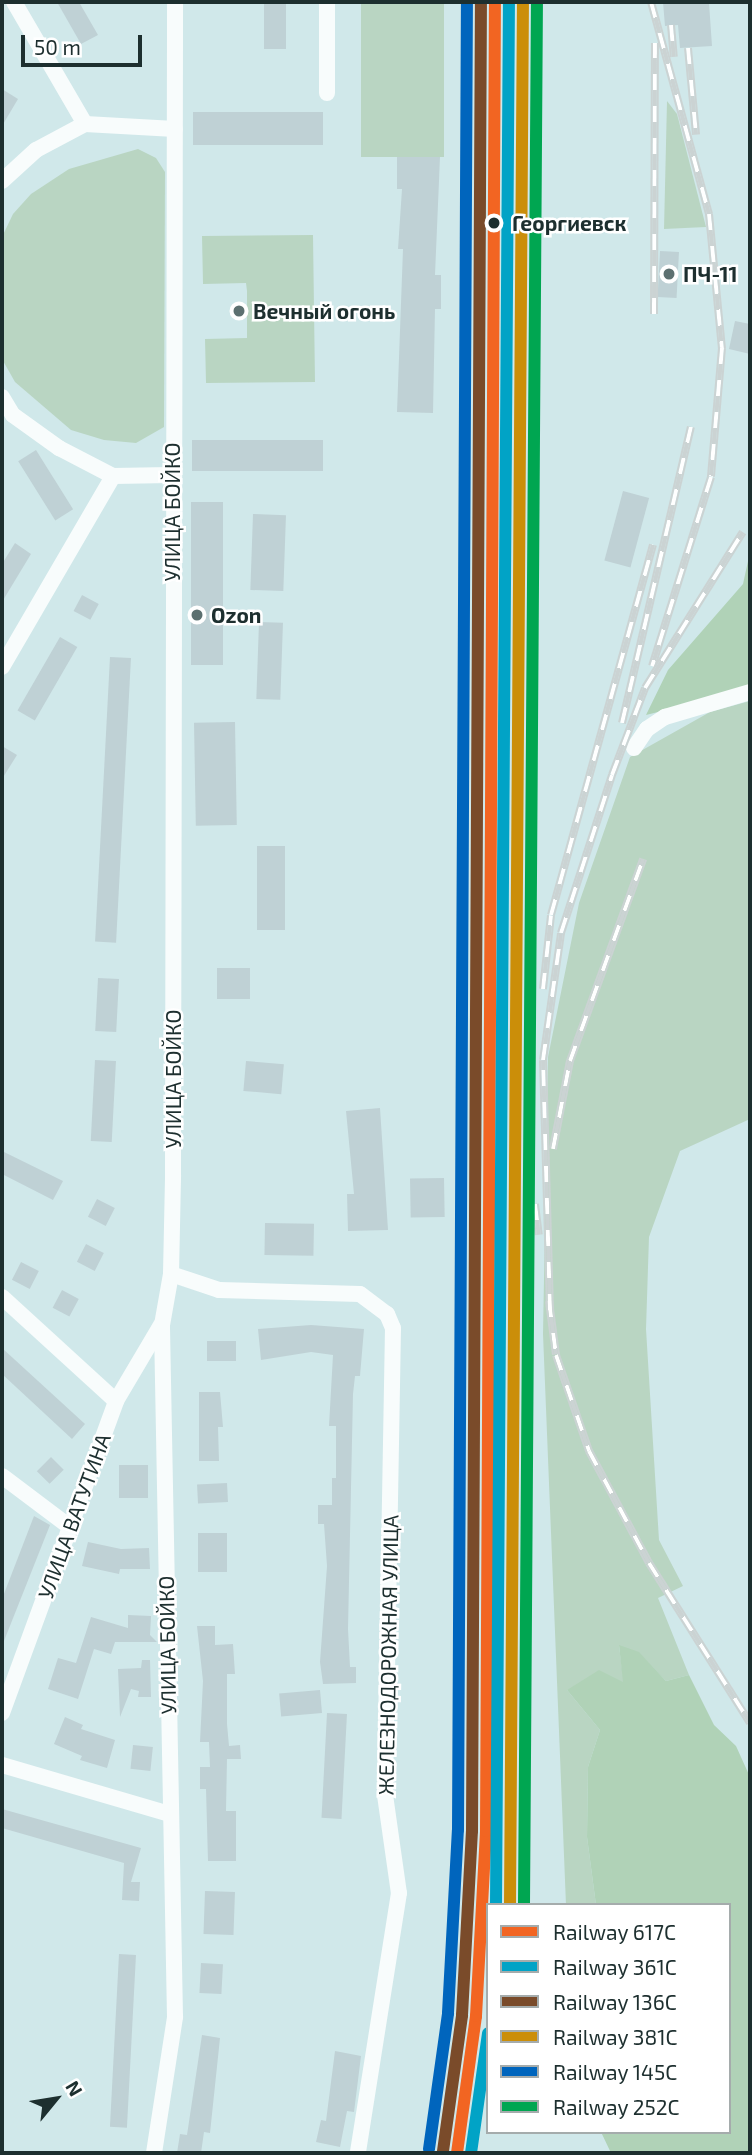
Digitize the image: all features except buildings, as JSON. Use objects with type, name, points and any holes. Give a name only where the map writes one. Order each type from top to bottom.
[{"type":"street","points":[[14,2],[85,124]]},
{"type":"street","name":"УЛИЦА БОЙКО","points":[[153,2153],[175,2017],[162,1325],[171,1274],[171,475],[175,2]]},
{"type":"street","points":[[327,2],[327,93]]},
{"type":"street","points":[[2,181],[36,150],[85,124],[175,129]]},
{"type":"street","points":[[2,397],[7,418],[113,476],[171,475]]},
{"type":"street","points":[[2,667],[113,476]]},
{"type":"street","points":[[634,748],[647,729],[664,717],[750,692]]},
{"type":"street","name":"ЖЕЛЕЗНОДОРОЖНАЯ УЛИЦА","points":[[171,1274],[219,1290],[360,1294],[387,1314],[393,1328],[385,1795],[399,1893],[358,2153]]},
{"type":"street","points":[[2,1297],[116,1402]]},
{"type":"street","name":"УЛИЦА ВАТУТИНА","points":[[2,1713],[116,1402],[162,1325]]},
{"type":"street","points":[[2,1476],[70,1527]]},
{"type":"street","points":[[2,1765],[170,1814]]},
{"type":"green space","points":[[361,2],[444,2],[444,157],[361,157]]},
{"type":"green space","points":[[667,101],[677,114],[706,227],[664,229]]},
{"type":"green space","points":[[138,149],[156,158],[165,172],[164,427],[136,443],[104,440],[71,430],[15,382],[2,359],[2,237],[13,214],[31,194],[69,169]]},
{"type":"green space","points":[[313,235],[315,382],[206,383],[205,339],[247,338],[247,291],[246,283],[203,284],[202,236]]},
{"type":"green space","points":[[750,552],[750,689],[646,715],[668,670],[743,584]]},
{"type":"green space","points":[[750,701],[750,1119],[680,1151],[649,1237],[646,1329],[659,1540],[683,1586],[658,1598],[689,1675],[666,1681],[639,1653],[619,1646],[624,1683],[567,1690],[600,1730],[588,1767],[587,1837],[596,1903],[566,1903],[543,1334],[548,1057],[579,903],[630,757],[710,712]]},
{"type":"green space","points":[[619,1645],[639,1652],[666,1681],[689,1675],[714,1725],[736,1746],[750,1777],[750,2153],[611,2153],[602,2134],[731,2134],[731,1903],[596,1903],[587,1837],[588,1767],[600,1730],[567,1690],[599,1670],[623,1682]]},
{"type":"railway","points":[[651,2],[709,214],[722,348],[711,477],[652,666]]},
{"type":"railway","points":[[671,25],[674,57]]},
{"type":"railway","points":[[654,314],[655,43]]},
{"type":"railway","points":[[688,48],[696,135]]},
{"type":"railway","points":[[622,723],[691,427]]},
{"type":"railway","points":[[550,1310],[543,1060],[561,933],[612,775],[645,688],[743,532]]},
{"type":"railway","points":[[543,989],[551,915],[653,545]]},
{"type":"railway","points":[[553,1149],[570,1061],[643,859]]},
{"type":"railway","points":[[535,1204],[539,1235]]},
{"type":"railway","points":[[549,1301],[556,1355],[589,1451],[649,1563],[750,1723]]},
{"type":"rail line","name":"145С","points":[[429,2149],[448,2013],[458,1830],[467,2]]},
{"type":"rail line","name":"136С","points":[[443,2151],[462,2015],[472,1831],[481,2]]},
{"type":"rail line","name":"617C","points":[[457,2153],[476,2016],[486,1831],[495,2]]},
{"type":"rail line","name":"361С","points":[[496,1903],[509,2]]},
{"type":"rail line","name":"381С","points":[[510,1903],[523,2]]},
{"type":"rail line","name":"252С","points":[[524,1903],[537,2]]},
{"type":"rail line","name":"361С","points":[[471,2153],[486,2047]]},
{"type":"place","name":"Георгиевск","points":[[494,223]]},
{"type":"place","name":"ПЧ-11","points":[[669,274]]},
{"type":"place","name":"Вечный огонь","points":[[239,311]]},
{"type":"place","name":"Ozon","points":[[197,615]]}]
